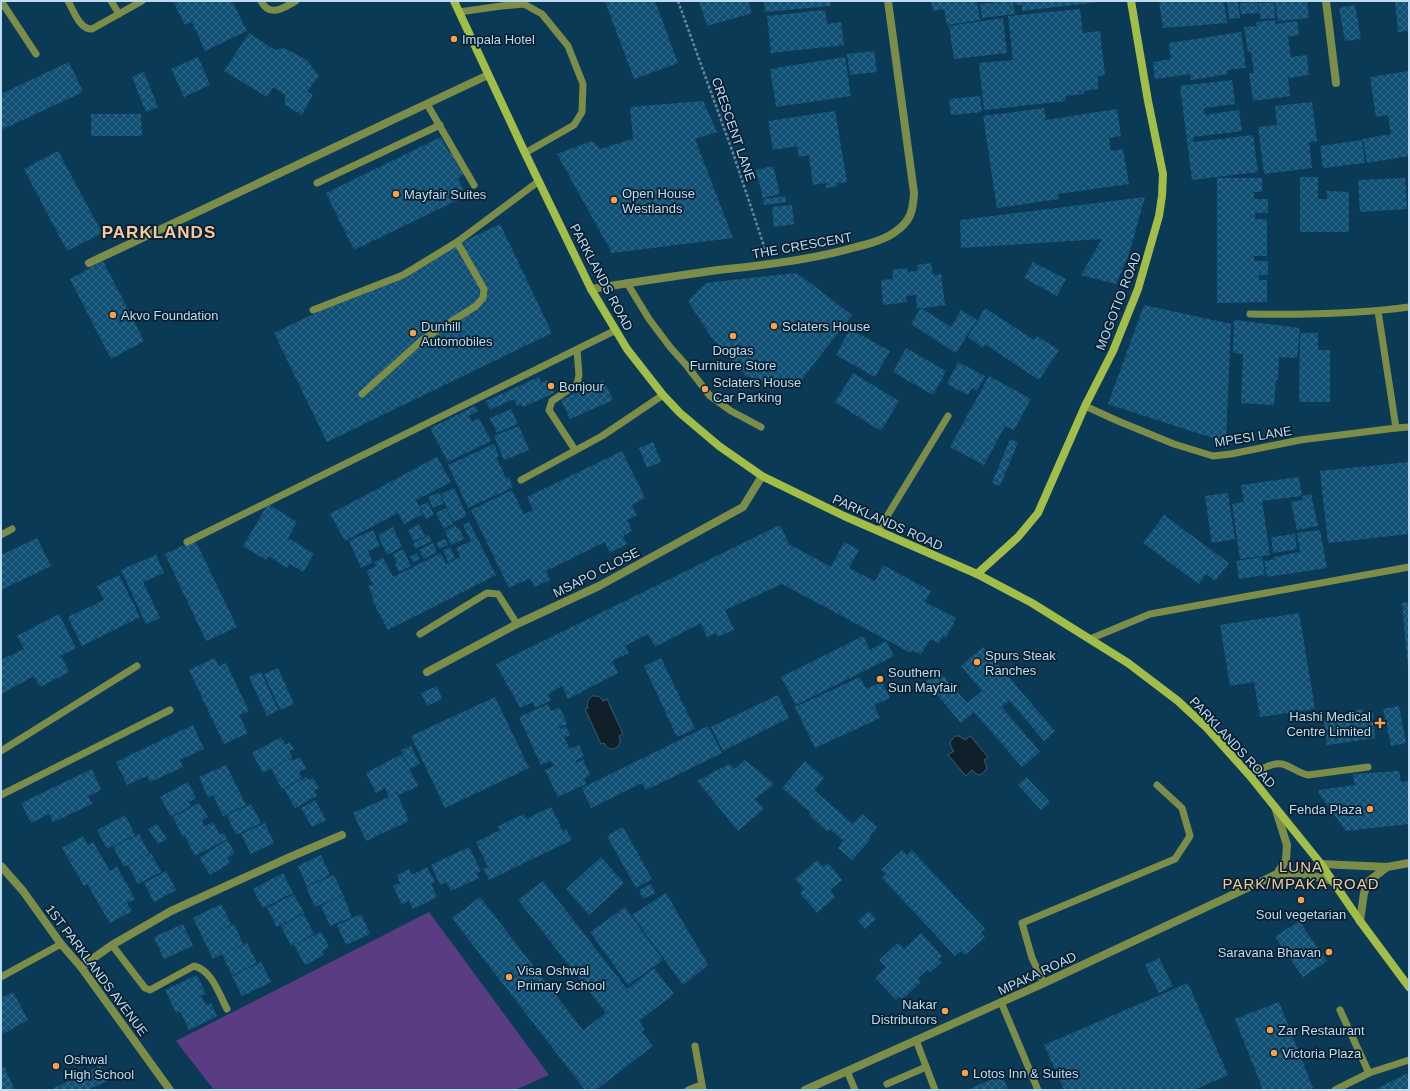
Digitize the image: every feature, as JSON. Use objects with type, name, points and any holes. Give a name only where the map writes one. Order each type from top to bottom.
[{"type":"main road","name":"PARKLANDS ROAD","points":[[454,1],[525,153],[591,288],[627,349],[663,395],[680,413],[714,441],[762,476],[844,516],[977,574],[1032,603],[1128,663],[1178,701],[1207,728],[1250,776],[1334,881],[1360,921],[1409,987]]},
{"type":"main road","name":"MOGOTIO ROAD","points":[[977,574],[1018,537],[1038,513],[1085,406],[1113,351],[1138,289],[1159,216],[1163,174],[1148,101],[1131,1]]},
{"type":"street","name":"THE CRESCENT","points":[[591,288],[770,264],[835,253],[870,244],[894,233],[904,225],[911,215],[914,193],[888,1]]},
{"type":"street","points":[[1326,1],[1336,83]]},
{"type":"street","points":[[88,263],[488,75]]},
{"type":"street","name":"MSAPO CLOSE","points":[[427,672],[517,624],[599,586],[743,507],[762,476]]},
{"type":"street","points":[[1274,806],[1287,845],[1286,860],[1277,874]]},
{"type":"street","points":[[81,966],[112,945],[171,911],[290,857],[342,836]]},
{"type":"street","points":[[1321,864],[1387,867],[1409,863]]},
{"type":"street","name":"1ST PARKLANDS AVENUE","points":[[1,866],[23,891],[61,944],[81,966],[170,1090]]},
{"type":"street","points":[[1360,921],[1364,893],[1369,881],[1387,867]]},
{"type":"street","name":"MPAKA ROAD","points":[[805,1090],[1044,983],[1277,874],[1300,873],[1334,881]]},
{"type":"lane","points":[[1,1],[36,54]]},
{"type":"lane","points":[[68,1],[82,26],[87,29],[92,29],[142,1]]},
{"type":"lane","points":[[111,1],[119,14]]},
{"type":"lane","points":[[261,1],[264,7],[271,11],[280,10],[296,1]]},
{"type":"lane","points":[[459,12],[524,4],[542,14],[568,46],[583,84],[582,112],[574,125],[525,153]]},
{"type":"lane","points":[[427,104],[474,185]]},
{"type":"lane","points":[[317,183],[440,126]]},
{"type":"lane","points":[[313,310],[404,276],[457,242],[539,181]]},
{"type":"lane","points":[[362,394],[422,340],[476,306],[483,298],[484,289],[457,242]]},
{"type":"lane","points":[[627,283],[649,319],[710,396],[731,411],[761,427]]},
{"type":"lane","points":[[1250,314],[1311,315],[1378,311],[1409,307]]},
{"type":"lane","points":[[1378,311],[1396,428]]},
{"type":"lane","points":[[187,542],[616,330]]},
{"type":"lane","points":[[576,450],[549,410],[552,402],[577,384],[579,375],[577,350]]},
{"type":"lane","points":[[521,480],[602,436],[663,395]]},
{"type":"lane","name":"MPESI LANE","points":[[1085,406],[1174,444],[1213,456],[1231,454],[1300,440],[1409,427]]},
{"type":"lane","points":[[878,531],[948,416]]},
{"type":"lane","points":[[1,535],[12,529]]},
{"type":"lane","points":[[1090,639],[1150,614],[1409,567]]},
{"type":"lane","points":[[420,634],[487,593],[498,594],[517,624]]},
{"type":"lane","points":[[1,751],[138,666]]},
{"type":"lane","points":[[1,795],[170,710]]},
{"type":"lane","points":[[1250,776],[1268,766],[1276,764],[1283,764],[1301,774],[1308,775],[1368,767]]},
{"type":"lane","points":[[1044,983],[1032,958],[1022,923],[1175,859],[1190,836],[1182,808],[1156,785]]},
{"type":"lane","points":[[1,977],[61,944]]},
{"type":"lane","points":[[112,945],[145,988],[150,990],[194,966],[201,968],[208,973],[227,1009]]},
{"type":"lane","points":[[1001,1002],[1038,1090]]},
{"type":"lane","points":[[1340,1010],[1369,1073]]},
{"type":"lane","points":[[916,1040],[935,1090]]},
{"type":"lane","points":[[688,1090],[702,1088],[695,1046]]},
{"type":"lane","points":[[1335,1090],[1369,1073],[1409,1060]]},
{"type":"lane","points":[[887,1084],[926,1067]]},
{"type":"lane","points":[[847,1071],[855,1090]]},
{"type":"path","name":"CRESCENT LANE","points":[[678,1],[733,153],[770,264]]},
{"type":"shaded area","points":[[429,912],[549,1075],[515,1090],[214,1090],[176,1041]]},
{"type":"water","points":[[592,696],[601,698],[603,701],[607,699],[623,734],[619,736],[620,743],[616,748],[610,749],[604,743],[601,744],[585,709],[588,708],[587,705],[589,699]]},
{"type":"water","points":[[955,736],[959,736],[965,740],[970,736],[988,757],[984,760],[987,768],[982,774],[978,775],[972,770],[966,776],[948,755],[954,751],[950,742]]},
{"type":"building","points":[[173,1],[232,1],[247,31],[205,51],[192,22],[185,25]]},
{"type":"building","points":[[605,1],[655,1],[678,63],[634,79]]},
{"type":"building","points":[[699,1],[748,1],[752,13],[707,26]]},
{"type":"building","points":[[764,1],[830,1],[831,6],[765,12]]},
{"type":"building","points":[[931,1],[977,1],[980,20],[947,25],[944,9],[933,11]]},
{"type":"building","points":[[1013,1],[1015,14],[982,18],[980,4]]},
{"type":"building","points":[[1014,1],[1098,2],[1022,11],[1022,5],[1015,5]]},
{"type":"building","points":[[1159,1],[1224,1],[1227,23],[1163,28]]},
{"type":"building","points":[[1227,1],[1238,1],[1240,18],[1229,19]]},
{"type":"building","points":[[1275,1],[1307,1],[1309,18],[1278,21]]},
{"type":"building","points":[[1395,1],[1409,1],[1409,31],[1398,32]]},
{"type":"building","points":[[1258,2],[1259,13],[1241,14],[1240,3]]},
{"type":"building","points":[[1274,2],[1275,18],[1260,19],[1259,3]]},
{"type":"building","points":[[1355,5],[1361,39],[1345,41],[1339,8]]},
{"type":"building","points":[[1080,9],[1083,33],[1100,31],[1105,75],[1098,76],[1098,89],[1084,91],[1084,94],[1065,96],[1066,101],[984,110],[979,63],[1013,60],[1008,16]]},
{"type":"building","points":[[825,10],[827,24],[841,22],[844,45],[771,53],[767,16]]},
{"type":"building","points":[[1003,18],[1007,53],[954,59],[949,26]]},
{"type":"building","points":[[1275,20],[1276,24],[1297,21],[1299,35],[1288,37],[1291,57],[1307,55],[1309,75],[1288,78],[1290,96],[1253,101],[1249,73],[1254,73],[1251,52],[1248,52],[1244,27],[1257,26],[1256,22]]},
{"type":"building","points":[[1241,32],[1246,68],[1227,70],[1228,74],[1191,80],[1190,74],[1155,79],[1153,62],[1171,59],[1169,43]]},
{"type":"building","points":[[249,33],[275,50],[284,48],[307,60],[319,76],[307,92],[313,94],[302,115],[285,105],[285,95],[273,87],[267,97],[224,71]]},
{"type":"building","points":[[874,51],[877,72],[850,75],[847,54]]},
{"type":"building","points":[[198,57],[210,85],[184,97],[171,69]]},
{"type":"building","points":[[845,57],[851,96],[776,107],[770,69]]},
{"type":"building","points":[[69,62],[83,92],[1,130],[1,94]]},
{"type":"building","points":[[1409,71],[1409,156],[1367,163],[1363,139],[1391,134],[1388,115],[1376,117],[1370,77]]},
{"type":"building","points":[[144,72],[158,107],[146,112],[132,77]]},
{"type":"building","points":[[1232,80],[1235,104],[1204,108],[1205,115],[1239,110],[1242,131],[1193,137],[1194,142],[1253,135],[1258,172],[1192,180],[1180,86]]},
{"type":"building","points":[[980,96],[982,112],[951,115],[949,99]]},
{"type":"building","points":[[703,101],[717,132],[695,139],[733,238],[612,253],[557,154],[592,141],[600,149],[633,139],[630,107]]},
{"type":"building","points":[[1312,102],[1317,141],[1309,142],[1312,168],[1264,174],[1258,127],[1277,125],[1275,106]]},
{"type":"building","points":[[1044,108],[1046,120],[1117,109],[1121,136],[1109,138],[1111,151],[1123,149],[1129,184],[1058,194],[1059,199],[997,208],[983,116]]},
{"type":"building","points":[[835,111],[847,182],[837,183],[837,186],[826,188],[826,183],[813,185],[809,155],[799,157],[797,146],[773,150],[768,121]]},
{"type":"building","points":[[91,114],[141,114],[142,136],[91,136]]},
{"type":"building","name":"Mayfair Suites","points":[[441,137],[449,153],[454,151],[465,174],[458,178],[466,196],[354,250],[326,193]]},
{"type":"building","points":[[1362,140],[1365,163],[1323,168],[1320,146]]},
{"type":"building","points":[[58,151],[102,233],[67,251],[24,169]]},
{"type":"building","points":[[773,166],[780,194],[763,198],[756,170]]},
{"type":"building","points":[[1300,177],[1318,177],[1318,199],[1327,199],[1327,191],[1349,192],[1349,232],[1300,232]]},
{"type":"building","points":[[1217,178],[1262,178],[1262,192],[1254,192],[1254,199],[1268,199],[1268,213],[1255,213],[1255,219],[1267,219],[1267,256],[1254,256],[1254,261],[1268,261],[1268,275],[1259,275],[1259,280],[1267,280],[1267,302],[1217,303]]},
{"type":"building","points":[[1405,178],[1407,209],[1360,212],[1358,180]]},
{"type":"building","points":[[785,196],[786,202],[764,205],[763,199]]},
{"type":"building","points":[[1145,197],[1129,254],[1116,284],[1081,275],[1102,239],[961,248],[960,220]]},
{"type":"building","points":[[792,205],[794,224],[774,227],[772,207]]},
{"type":"building","name":"Dunhill Automobiles","points":[[500,224],[552,333],[327,442],[274,333]]},
{"type":"building","points":[[103,261],[144,341],[111,359],[70,279]]},
{"type":"building","points":[[1033,262],[1066,279],[1057,296],[1024,278]]},
{"type":"building","points":[[931,263],[933,275],[941,274],[945,305],[917,309],[916,295],[906,296],[907,302],[883,305],[881,280],[893,279],[892,270],[907,268],[908,272],[918,271],[917,265]]},
{"type":"building","name":"Sclaters House","points":[[796,273],[852,315],[796,387],[778,385],[746,376],[711,337],[688,301],[706,283]]},
{"type":"building","points":[[1144,305],[1231,324],[1226,440],[1219,440],[1108,404]]},
{"type":"building","points":[[921,308],[951,327],[961,310],[977,320],[956,353],[911,324]]},
{"type":"building","points":[[985,308],[1034,340],[1037,336],[1059,350],[1039,380],[985,344],[983,348],[968,337]]},
{"type":"building","points":[[1234,320],[1300,328],[1297,358],[1279,357],[1278,380],[1276,380],[1274,405],[1241,403],[1243,354],[1233,353]]},
{"type":"building","points":[[850,329],[890,351],[875,377],[836,355]]},
{"type":"building","points":[[1300,333],[1318,333],[1318,350],[1330,350],[1330,402],[1299,402]]},
{"type":"building","points":[[906,348],[946,371],[933,395],[893,372]]},
{"type":"building","points":[[958,362],[985,376],[977,391],[972,388],[968,395],[947,384]]},
{"type":"building","points":[[853,373],[899,401],[881,431],[835,402]]},
{"type":"building","points":[[989,376],[1031,399],[1014,430],[1005,426],[984,465],[950,447]]},
{"type":"building","points":[[539,377],[541,383],[547,380],[554,393],[523,407],[521,404],[517,406],[514,399],[490,410],[486,401]]},
{"type":"building","points":[[603,380],[613,400],[570,419],[561,400]]},
{"type":"building","points":[[475,406],[478,411],[469,416],[472,422],[479,418],[491,441],[448,462],[430,428]]},
{"type":"building","points":[[511,409],[518,424],[497,433],[490,418]]},
{"type":"building","points":[[519,426],[529,450],[504,460],[494,436]]},
{"type":"building","points":[[1010,439],[1018,442],[1000,486],[992,483]]},
{"type":"building","points":[[653,442],[661,462],[647,468],[639,448]]},
{"type":"building","points":[[494,444],[499,456],[496,457],[506,478],[509,477],[513,487],[468,508],[448,465]]},
{"type":"building","points":[[622,451],[645,498],[632,505],[637,515],[627,520],[632,531],[623,536],[627,544],[610,553],[605,542],[546,571],[550,580],[535,587],[530,578],[509,588],[471,510],[512,490],[524,514],[533,510],[527,497]]},
{"type":"building","points":[[437,457],[451,482],[416,500],[423,514],[404,524],[398,513],[345,541],[330,514]]},
{"type":"building","points":[[1409,462],[1409,534],[1328,543],[1320,471]]},
{"type":"building","points":[[1299,477],[1302,496],[1262,501],[1270,555],[1240,559],[1232,504],[1244,502],[1241,485]]},
{"type":"building","points":[[454,488],[467,516],[453,522],[441,494]]},
{"type":"building","points":[[439,493],[444,503],[433,508],[428,497]]},
{"type":"building","points":[[1228,493],[1235,539],[1212,543],[1205,496]]},
{"type":"building","points":[[1311,494],[1318,526],[1297,530],[1291,502],[1303,500],[1302,496]]},
{"type":"building","points":[[428,502],[434,515],[426,519],[420,506]]},
{"type":"building","points":[[268,504],[297,522],[288,538],[314,554],[303,572],[290,564],[287,568],[268,556],[266,560],[243,546]]},
{"type":"building","points":[[446,508],[453,524],[444,529],[436,513]]},
{"type":"building","points":[[1164,515],[1229,563],[1215,581],[1206,574],[1199,584],[1143,543]]},
{"type":"building","points":[[469,522],[496,575],[388,630],[372,600],[374,599],[368,586],[373,584],[366,571],[376,566],[374,562],[383,558],[393,577],[441,553],[446,564],[460,557],[456,548],[471,541],[463,525]]},
{"type":"building","points":[[419,524],[425,536],[414,542],[408,530]]},
{"type":"building","points":[[455,525],[457,529],[459,528],[464,539],[451,545],[445,531]]},
{"type":"building","points":[[780,525],[789,544],[831,567],[844,542],[859,550],[849,568],[875,581],[883,565],[931,591],[925,602],[956,618],[946,638],[943,636],[939,643],[930,639],[921,655],[912,650],[911,653],[782,584],[725,610],[734,630],[718,637],[716,633],[707,637],[701,623],[655,647],[648,634],[625,646],[629,653],[612,661],[618,673],[568,699],[562,686],[548,694],[551,700],[535,708],[533,702],[520,708],[496,664]]},
{"type":"building","points":[[393,527],[402,547],[387,555],[378,535]]},
{"type":"building","points":[[373,530],[380,546],[368,551],[373,562],[361,568],[349,541]]},
{"type":"building","points":[[1320,530],[1327,568],[1267,577],[1264,561],[1275,559],[1274,557],[1300,552],[1297,533]]},
{"type":"building","points":[[1295,534],[1297,549],[1273,553],[1271,537]]},
{"type":"building","points":[[429,535],[432,541],[415,549],[413,544]]},
{"type":"building","points":[[37,538],[51,566],[1,590],[1,555]]},
{"type":"building","points":[[445,539],[448,545],[439,549],[436,543]]},
{"type":"building","points":[[195,540],[237,627],[206,641],[165,554]]},
{"type":"building","points":[[433,543],[437,552],[424,559],[419,550]]},
{"type":"building","points":[[450,547],[455,558],[448,562],[443,550]]},
{"type":"building","points":[[403,549],[411,566],[399,572],[395,565],[397,563],[393,554]]},
{"type":"building","points":[[417,553],[420,559],[413,562],[410,557]]},
{"type":"building","points":[[156,555],[164,573],[143,582],[160,618],[146,624],[121,570]]},
{"type":"building","points":[[1262,557],[1265,575],[1239,579],[1236,561]]},
{"type":"building","points":[[119,575],[140,617],[82,646],[68,617],[104,600],[97,586]]},
{"type":"building","points":[[1409,602],[1409,667],[1408,667],[1402,603]]},
{"type":"building","points":[[1299,613],[1315,709],[1260,717],[1254,682],[1230,686],[1220,625]]},
{"type":"building","points":[[59,614],[76,648],[61,656],[69,672],[40,687],[34,676],[1,694],[1,660],[24,649],[17,636]]},
{"type":"building","points":[[863,636],[870,650],[886,641],[894,656],[796,705],[781,677]]},
{"type":"building","points":[[983,647],[1055,731],[1044,741],[1010,701],[1002,707],[1040,752],[1022,767],[974,712],[961,723],[926,682],[939,671],[967,703],[982,691],[961,666]]},
{"type":"building","points":[[215,658],[218,666],[226,663],[249,711],[239,715],[248,733],[224,744],[189,670]]},
{"type":"building","points":[[661,658],[695,729],[677,737],[644,666]]},
{"type":"building","points":[[278,668],[294,704],[280,710],[264,674]]},
{"type":"building","points":[[261,672],[278,710],[267,716],[249,677]]},
{"type":"building","points":[[860,677],[866,689],[882,682],[890,698],[874,705],[880,718],[815,748],[795,707]]},
{"type":"building","points":[[437,686],[442,699],[427,706],[421,693]]},
{"type":"building","points":[[778,695],[789,718],[723,751],[711,727]]},
{"type":"building","points":[[495,697],[529,768],[445,808],[411,736]]},
{"type":"building","points":[[548,704],[551,711],[560,708],[567,724],[559,727],[560,729],[566,726],[570,735],[564,738],[570,749],[579,745],[584,756],[575,761],[576,763],[583,759],[590,775],[584,779],[586,784],[558,797],[545,770],[554,766],[551,761],[541,765],[519,717]]},
{"type":"building","points":[[1399,706],[1406,743],[1391,746],[1383,709]]},
{"type":"building","points":[[1362,709],[1363,713],[1373,712],[1375,738],[1327,745],[1324,720],[1348,716],[1348,712]]},
{"type":"building","points":[[193,725],[204,749],[180,760],[183,767],[150,782],[147,776],[127,785],[116,762]]},
{"type":"building","points":[[708,726],[722,753],[646,790],[642,783],[591,808],[582,788]]},
{"type":"building","points":[[281,737],[286,745],[290,742],[294,749],[289,751],[292,757],[263,773],[252,753]]},
{"type":"building","points":[[411,746],[420,764],[410,769],[401,750]]},
{"type":"building","points":[[402,754],[418,786],[399,795],[397,792],[391,795],[397,793],[409,821],[366,841],[353,813],[389,797],[385,788],[376,793],[366,773]]},
{"type":"building","points":[[300,757],[306,768],[299,772],[302,778],[282,789],[271,769],[292,758],[293,761]]},
{"type":"building","points":[[745,760],[774,784],[755,799],[764,809],[738,831],[697,781],[729,764],[735,769]]},
{"type":"building","points":[[805,761],[824,778],[814,790],[853,824],[862,814],[877,827],[869,837],[871,839],[852,860],[838,848],[843,841],[830,829],[828,832],[809,815],[811,813],[782,788]]},
{"type":"building","points":[[226,765],[246,805],[223,816],[213,795],[208,798],[199,777]]},
{"type":"building","points":[[92,769],[101,790],[88,796],[92,804],[53,822],[49,814],[31,823],[21,803]]},
{"type":"building","name":"Fehda Plaza","points":[[1399,771],[1401,782],[1409,781],[1409,824],[1346,831],[1319,794],[1319,790],[1355,785],[1353,774]]},
{"type":"building","points":[[306,777],[308,780],[313,778],[319,788],[314,790],[317,796],[295,808],[284,789]]},
{"type":"building","points":[[1026,777],[1050,802],[1041,810],[1018,785]]},
{"type":"building","points":[[188,782],[196,798],[189,802],[191,806],[171,817],[160,797]]},
{"type":"building","points":[[315,800],[326,820],[312,827],[301,808]]},
{"type":"building","points":[[199,803],[208,817],[202,820],[204,826],[195,831],[213,822],[220,835],[224,833],[227,839],[195,856],[173,817]]},
{"type":"building","points":[[251,804],[261,823],[236,835],[227,815]]},
{"type":"building","points":[[551,807],[563,831],[566,829],[572,840],[489,880],[483,869],[488,867],[476,842],[500,830],[498,826],[524,814],[526,819]]},
{"type":"building","points":[[125,815],[135,835],[107,849],[97,830]]},
{"type":"building","points":[[265,823],[274,843],[251,854],[241,834]]},
{"type":"building","points":[[157,824],[167,839],[158,844],[148,829]]},
{"type":"building","points":[[623,827],[652,879],[636,888],[607,836]]},
{"type":"building","points":[[139,834],[149,853],[124,867],[113,847]]},
{"type":"building","points":[[83,836],[88,845],[93,842],[110,871],[117,867],[135,899],[127,903],[132,911],[110,923],[87,884],[84,886],[62,848]]},
{"type":"building","points":[[227,840],[235,853],[227,858],[230,863],[210,875],[199,858]]},
{"type":"building","points":[[469,847],[481,871],[476,873],[479,878],[451,891],[446,882],[440,885],[431,865]]},
{"type":"building","points":[[902,850],[907,855],[912,850],[985,929],[981,933],[985,937],[965,955],[961,951],[955,956],[882,878],[886,874],[881,870]]},
{"type":"building","points":[[151,853],[161,872],[138,884],[128,865]]},
{"type":"building","points":[[321,855],[330,875],[307,886],[298,866]]},
{"type":"building","points":[[601,857],[624,883],[589,915],[566,889]]},
{"type":"building","points":[[817,860],[823,867],[828,863],[842,880],[830,890],[835,897],[817,913],[800,893],[804,889],[795,879]]},
{"type":"building","points":[[427,867],[435,882],[431,884],[437,897],[413,909],[409,901],[402,905],[393,886],[400,883],[397,875],[409,869],[412,875]]},
{"type":"building","points":[[166,871],[176,890],[154,902],[144,883]]},
{"type":"building","points":[[283,873],[293,893],[263,908],[253,889]]},
{"type":"building","points":[[334,875],[343,895],[315,907],[306,887]]},
{"type":"building","points":[[543,881],[627,989],[654,968],[674,994],[639,1021],[645,1030],[642,1032],[653,1046],[596,1090],[585,1090],[452,918],[480,897],[583,1030],[606,1013],[518,900]]},
{"type":"building","points":[[651,884],[655,893],[643,899],[639,890]]},
{"type":"building","points":[[666,893],[708,965],[683,985],[632,915]]},
{"type":"building","points":[[294,894],[304,913],[277,927],[267,908]]},
{"type":"building","points":[[343,895],[352,917],[330,926],[321,906]]},
{"type":"building","points":[[221,904],[231,924],[215,933],[234,924],[243,944],[224,954],[247,943],[257,963],[232,975],[222,954],[213,959],[193,918]]},
{"type":"building","points":[[625,907],[663,960],[628,985],[590,932]]},
{"type":"building","points":[[869,911],[876,919],[865,929],[858,921]]},
{"type":"building","points":[[304,914],[314,934],[291,946],[281,926]]},
{"type":"building","points":[[361,914],[370,934],[346,945],[337,925]]},
{"type":"building","points":[[1299,921],[1327,961],[1303,977],[1275,937]]},
{"type":"building","points":[[183,924],[193,946],[164,959],[154,937]]},
{"type":"building","points":[[321,932],[329,947],[322,951],[324,955],[305,965],[294,945]]},
{"type":"building","points":[[921,933],[942,956],[938,959],[942,962],[930,973],[927,970],[918,978],[921,982],[903,999],[899,996],[896,1000],[875,978],[886,967],[879,960],[898,943],[904,949]]},
{"type":"building","points":[[1159,958],[1173,986],[1159,993],[1145,965]]},
{"type":"building","points":[[261,962],[271,982],[242,996],[232,976]]},
{"type":"building","points":[[197,975],[206,994],[201,996],[206,1005],[211,1003],[217,1016],[189,1030],[180,1011],[176,1013],[165,990]]},
{"type":"building","points":[[1188,983],[1228,1075],[1194,1090],[1064,1090],[1044,1045]]},
{"type":"building","points":[[13,992],[28,1020],[1,1035],[1,998]]},
{"type":"building","name":"Victoria Plaza","points":[[1279,1002],[1313,1088],[1308,1090],[1263,1090],[1235,1019]]},
{"type":"building","points":[[100,1066],[107,1081],[88,1090],[50,1090]]},
{"type":"building","points":[[4,1067],[15,1090],[1,1090],[1,1069]]},
{"type":"building","points":[[1408,1073],[1409,1090],[1374,1090]]},
{"type":"building","points":[[1002,1075],[1008,1090],[967,1090]]},
{"type":"place","name":"Impala Hotel","points":[[454,39]]},
{"type":"place","name":"Mayfair Suites","points":[[396,194]]},
{"type":"place","name":"Open House Westlands","points":[[614,200]]},
{"type":"place","name":"Akvo Foundation","points":[[113,315]]},
{"type":"place","name":"Sclaters House","points":[[774,326]]},
{"type":"place","name":"Dunhill Automobiles","points":[[413,333]]},
{"type":"place","name":"Dogtas Furniture Store","points":[[733,336]]},
{"type":"place","name":"Bonjour","points":[[551,386]]},
{"type":"place","name":"Sclaters House Car Parking","points":[[705,389]]},
{"type":"place","name":"Spurs Steak Ranches","points":[[977,662]]},
{"type":"place","name":"Southern Sun Mayfair","points":[[880,679]]},
{"type":"place","name":"Hashi Medical Centre Limited","points":[[1380,723]]},
{"type":"place","name":"Fehda Plaza","points":[[1370,809]]},
{"type":"place","name":"Soul vegetarian","points":[[1301,900]]},
{"type":"place","name":"Saravana Bhavan","points":[[1329,952]]},
{"type":"place","name":"Visa Oshwal Primary School","points":[[509,977]]},
{"type":"place","name":"Nakar Distributors","points":[[945,1011]]},
{"type":"place","name":"Zar Restaurant","points":[[1270,1030]]},
{"type":"place","name":"Victoria Plaza","points":[[1274,1053]]},
{"type":"place","name":"Oshwal High School","points":[[56,1066]]},
{"type":"place","name":"Lotos Inn & Suites","points":[[965,1073]]},
{"type":"district","name":"PARKLANDS","points":[[159,232]]},
{"type":"district","name":"LUNA PARK/MPAKA ROAD","points":[[1301,876]]}]
